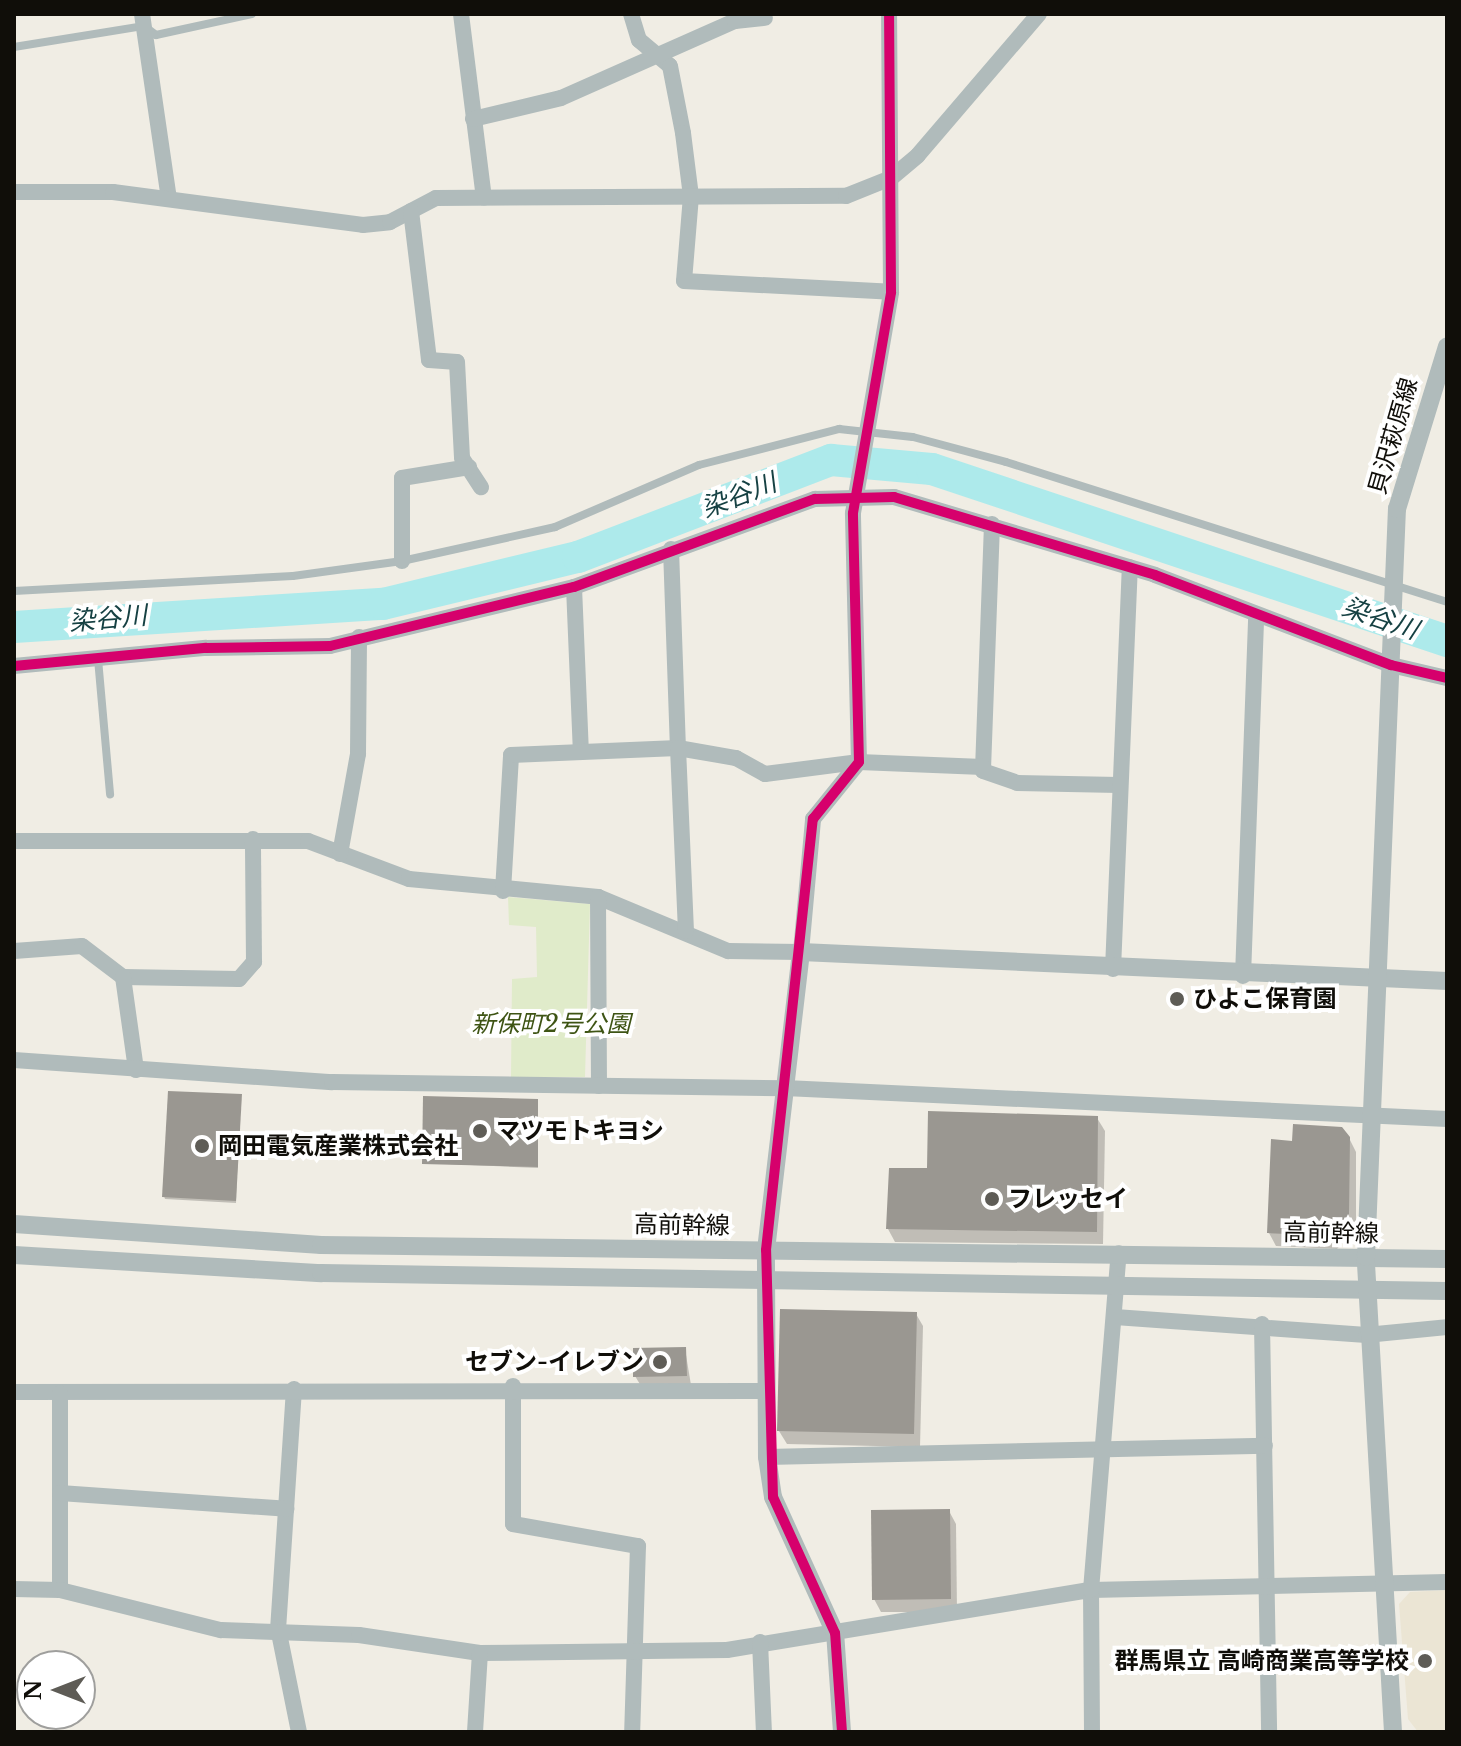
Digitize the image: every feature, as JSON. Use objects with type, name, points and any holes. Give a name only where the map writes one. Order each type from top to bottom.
[{"type":"street","points":[[461,14],[484,198]]},
{"type":"street","points":[[631,14],[639,40],[663,53]]},
{"type":"street","points":[[842,1732],[835,1633],[773,1497],[767,1457],[766,1250],[801,952],[813,819],[859,762],[854,501],[891,292],[889,14]]},
{"type":"street","points":[[14,192],[169,199],[363,225],[411,211],[436,198],[690,200],[846,196],[891,178],[1039,14]]},
{"type":"street","points":[[473,119],[561,98],[735,21],[765,18]]},
{"type":"street","points":[[143,20],[169,199]]},
{"type":"street","points":[[663,53],[690,200],[684,281],[891,292]]},
{"type":"street","points":[[411,211],[429,360],[457,362],[469,467],[481,487]]},
{"type":"street","name":"貝沢萩原線","points":[[1393,1732],[1366,1335],[1366,1257],[1397,509],[1447,346]]},
{"type":"street","points":[[402,561],[402,478],[469,467]]},
{"type":"street","points":[[14,666],[98,658],[330,646],[574,587],[791,505],[894,497],[1130,567],[1256,614],[1447,678]]},
{"type":"street","points":[[983,767],[992,524]]},
{"type":"street","points":[[671,549],[686,931]]},
{"type":"street","points":[[1113,969],[1130,567]]},
{"type":"street","points":[[574,587],[581,752]]},
{"type":"street","points":[[1243,976],[1256,614]]},
{"type":"street","points":[[340,854],[358,754],[359,637]]},
{"type":"street","points":[[503,891],[511,755],[678,748],[736,758],[765,774],[859,762],[983,767],[1017,783],[1119,785]]},
{"type":"street","points":[[14,951],[82,946],[123,977],[239,979],[254,962],[253,839]]},
{"type":"street","points":[[14,841],[308,841],[409,879],[503,891],[598,897],[728,951],[801,952],[1243,976],[1447,981]]},
{"type":"street","points":[[598,897],[599,1086]]},
{"type":"street","points":[[123,977],[136,1070]]},
{"type":"street","points":[[14,1060],[332,1082],[785,1088],[1372,1119],[1447,1119]]},
{"type":"street","name":"高前幹線","points":[[14,1224],[321,1245],[1447,1259]]},
{"type":"street","points":[[1092,1732],[1091,1590],[1119,1253]]},
{"type":"street","points":[[14,1255],[321,1273],[1117,1289],[1447,1291]]},
{"type":"street","points":[[1115,1317],[1262,1324],[1366,1335],[1447,1327]]},
{"type":"street","points":[[1262,1324],[1269,1732]]},
{"type":"street","points":[[14,1392],[513,1386],[766,1391]]},
{"type":"street","points":[[513,1386],[513,1524],[638,1546],[632,1732]]},
{"type":"street","points":[[294,1389],[278,1628],[299,1732]]},
{"type":"street","points":[[60,1393],[60,1590]]},
{"type":"street","points":[[767,1457],[1265,1446]]},
{"type":"street","points":[[60,1493],[286,1509]]},
{"type":"street","points":[[14,1589],[60,1590],[221,1630],[278,1628],[480,1653],[634,1652],[760,1642],[835,1633],[1091,1590],[1447,1582]]},
{"type":"street","points":[[760,1642],[764,1732]]},
{"type":"street","points":[[475,1732],[480,1653]]},
{"type":"lane","points":[[14,47],[143,20],[156,35],[252,14]]},
{"type":"lane","points":[[14,591],[293,576],[402,561],[555,527],[760,446],[839,429],[867,431],[1006,462],[1447,602]]},
{"type":"lane","points":[[98,658],[110,794]]},
{"type":"shaded area","name":"群馬県立 高崎商業高等学校","points":[[1447,1590],[1447,1732],[1418,1732],[1408,1719],[1399,1604],[1410,1592]]},
{"type":"green space","name":"新保町2号公園","points":[[508,897],[590,904],[585,1077],[511,1077],[512,979],[537,977],[536,927],[509,925]]},
{"type":"building","name":"岡田電気産業株式会社","points":[[168,1091],[242,1094],[236,1201],[162,1197]]},
{"type":"building","name":"マツモトキヨシ","points":[[423,1096],[538,1099],[538,1167],[422,1164]]},
{"type":"building","name":"フレッセイ","points":[[928,1111],[1098,1116],[1097,1232],[886,1229],[889,1168],[927,1168]]},
{"type":"building","points":[[1293,1124],[1342,1127],[1350,1137],[1349,1214],[1330,1236],[1267,1233],[1271,1139],[1292,1141]]},
{"type":"building","points":[[780,1309],[917,1312],[914,1434],[777,1431]]},
{"type":"building","name":"セブン-イレブン","points":[[686,1347],[687,1376],[633,1377],[633,1348]]},
{"type":"building","points":[[950,1509],[951,1599],[872,1600],[871,1510]]},
{"type":"waterway","name":"染谷川","points":[[14,627],[383,604],[578,557],[831,460],[932,469],[1447,641]]},
{"type":"cycle path","points":[[842,1732],[835,1633],[773,1497],[766,1250],[813,819],[859,762],[853,513],[891,292],[889,14]]},
{"type":"cycle path","points":[[14,666],[206,648],[330,646],[574,587],[815,499],[894,497],[1155,575],[1391,665],[1447,678]]},
{"type":"place","name":"ひよこ保育園","points":[[1177,999]]},
{"type":"place","name":"マツモトキヨシ","points":[[480,1131]]},
{"type":"place","name":"岡田電気産業株式会社","points":[[202,1146]]},
{"type":"place","name":"フレッセイ","points":[[992,1199]]},
{"type":"place","name":"セブン-イレブン","points":[[660,1362]]},
{"type":"place","name":"群馬県立 高崎商業高等学校","points":[[1425,1661]]}]
